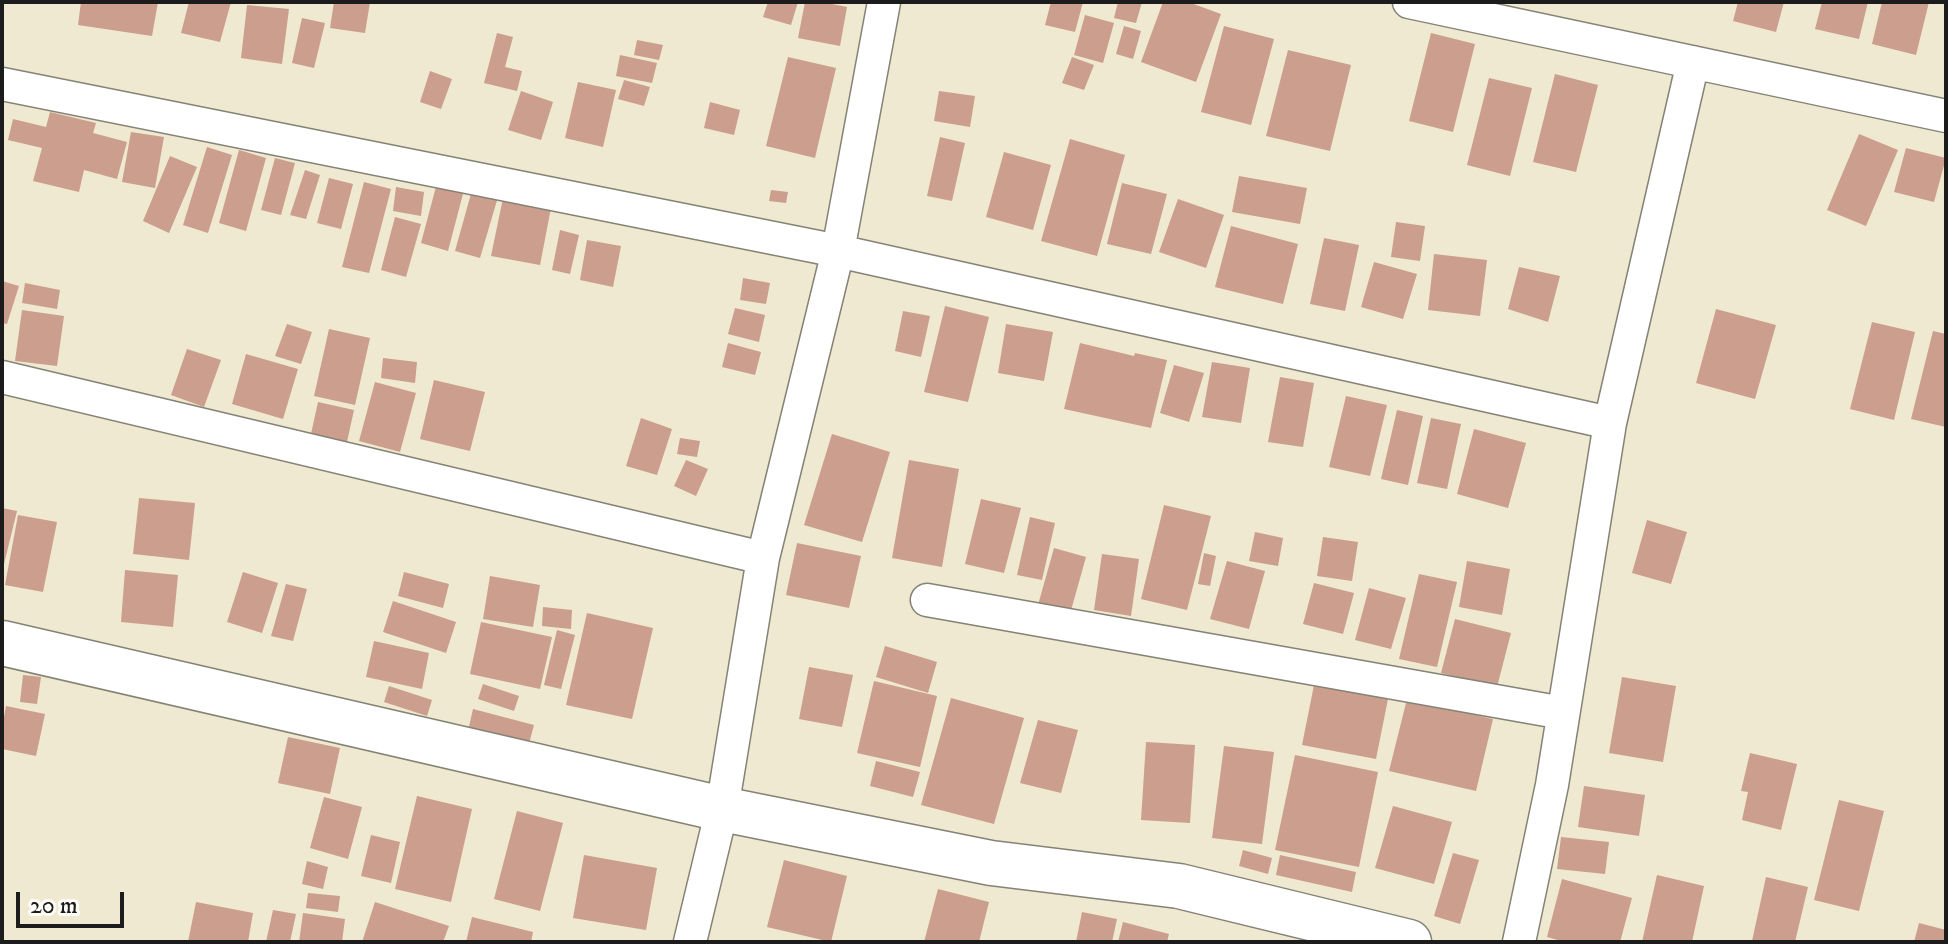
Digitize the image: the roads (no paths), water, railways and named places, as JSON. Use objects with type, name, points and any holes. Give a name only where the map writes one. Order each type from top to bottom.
[{"type":"street","points":[[690,942],[722,809],[763,558],[838,251],[884,2]]},
{"type":"street","points":[[1409,2],[1946,116]]},
{"type":"street","points":[[1519,942],[1552,785],[1610,423],[1693,62]]},
{"type":"street","points":[[2,84],[838,251],[1610,423]]},
{"type":"street","points":[[2,377],[763,558]]},
{"type":"street","points":[[927,600],[1563,713]]},
{"type":"street","points":[[2,643],[722,809],[991,863],[1179,886],[1409,942]]}]
